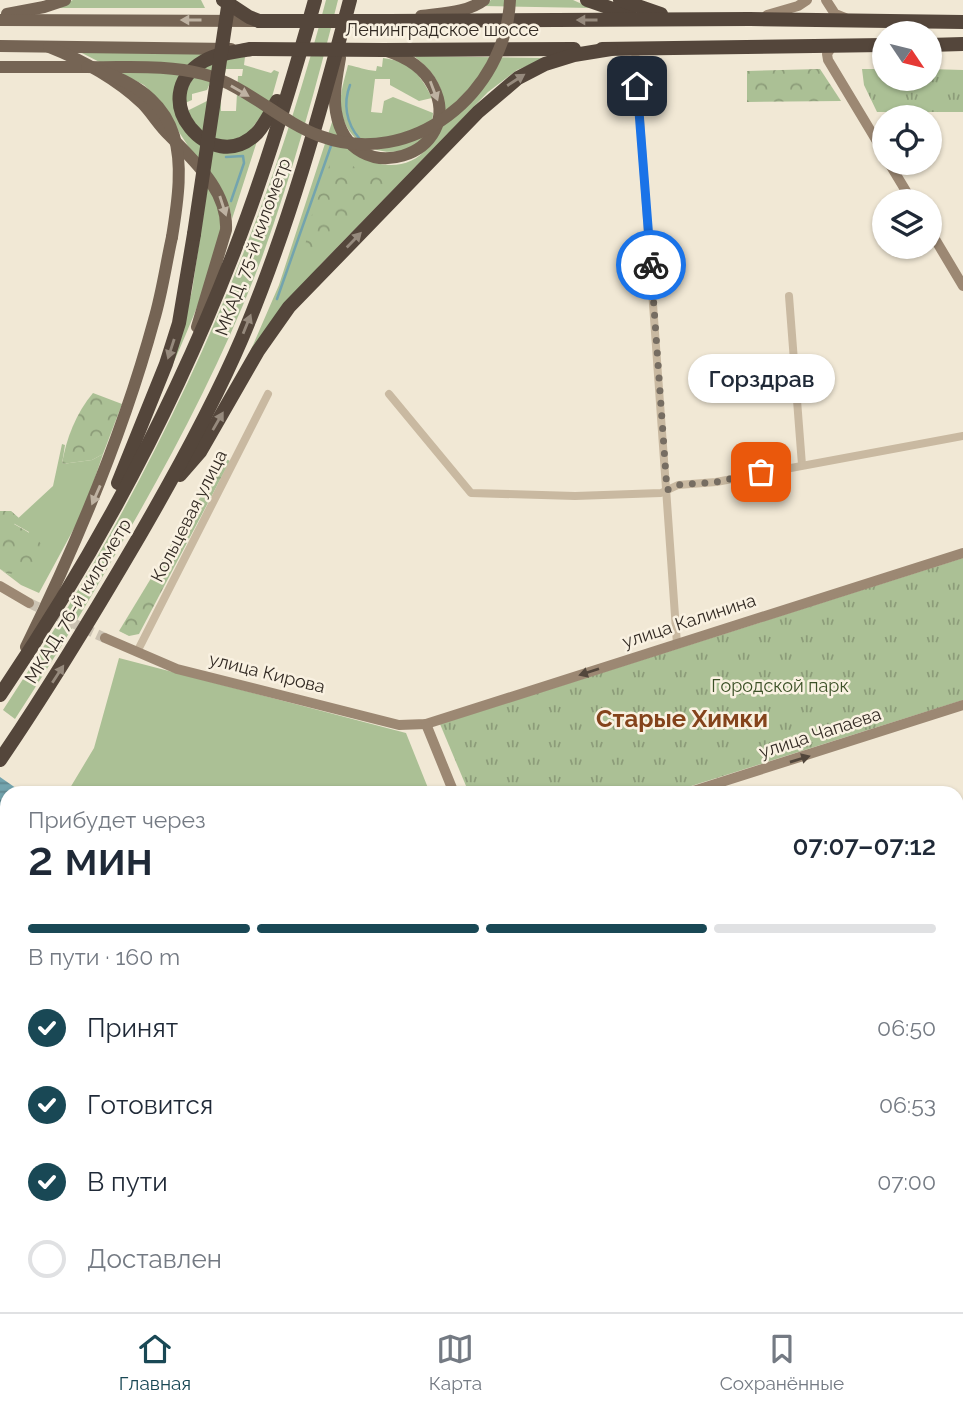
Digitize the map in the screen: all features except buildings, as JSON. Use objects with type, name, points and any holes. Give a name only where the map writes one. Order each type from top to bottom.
[{"type":"highway","points":[[88,555],[166,364],[179,323],[226,0],[249,17],[259,20]]},
{"type":"highway","name":"МКАД, 75-й километр","points":[[136,466],[185,368],[233,254],[315,0]]},
{"type":"highway","name":"МКАД, 75-й километр","points":[[163,495],[236,350],[270,267],[295,193],[350,0]]},
{"type":"highway","points":[[587,0],[625,14],[655,20]]},
{"type":"highway","points":[[620,0],[653,12],[690,20]]},
{"type":"highway","name":"Ленинградское шоссе","points":[[259,20],[750,19],[963,22]]},
{"type":"highway","points":[[942,45],[963,44]]},
{"type":"highway","name":"Ленинградское шоссе","points":[[251,49],[635,49],[872,45]]},
{"type":"highway","points":[[251,49],[216,56],[201,63],[193,69],[182,87],[180,107],[183,119],[198,136],[210,143],[234,145],[255,135],[269,115],[299,56]]},
{"type":"highway","points":[[163,495],[200,452],[258,351],[289,307],[484,106],[518,78],[545,64],[574,55],[611,49]]},
{"type":"highway","name":"МКАД, 76-й километр","points":[[3,690],[88,555],[136,466]]},
{"type":"highway","name":"МКАД, 76-й километр","points":[[0,760],[62,668],[163,495]]},
{"type":"main road","points":[[0,18],[65,0]]},
{"type":"main road","points":[[390,21],[460,10],[484,0]]},
{"type":"main road","points":[[0,67],[150,68],[202,74],[233,86],[321,137],[357,145],[391,142],[420,132],[441,120],[478,87],[498,57],[507,28],[510,0]]},
{"type":"main road","name":"Ленинградское шоссе","points":[[0,18],[259,20]]},
{"type":"main road","points":[[344,24],[335,97],[341,126],[349,141],[363,152],[379,159],[396,159],[414,153],[432,135],[438,118],[438,101],[433,85],[423,71],[402,57],[383,50]]},
{"type":"main road","name":"Ленинградское шоссе","points":[[0,46],[251,49]]},
{"type":"main road","points":[[49,47],[96,70],[140,101],[203,173],[224,206],[226,230],[185,368]]},
{"type":"main road","points":[[3,690],[80,532],[120,431],[155,317],[176,212],[179,158],[170,125],[153,100],[128,82],[87,68]]},
{"type":"street","points":[[750,19],[783,11],[807,0]]},
{"type":"street","points":[[826,0],[835,14],[854,21]]},
{"type":"street","points":[[833,46],[827,54],[828,60],[872,133]]},
{"type":"street","points":[[635,49],[677,644]]},
{"type":"street","points":[[942,251],[963,286]]},
{"type":"street","points":[[789,296],[803,465]]},
{"type":"street","name":"Кольцевая улица","points":[[137,652],[268,394]]},
{"type":"street","points":[[389,394],[471,493],[575,496],[661,493],[678,485],[716,482],[963,436]]},
{"type":"street","name":"улица Калинина","points":[[426,724],[963,553]]},
{"type":"street","points":[[0,586],[29,603]]},
{"type":"street","name":"улица Кирова","points":[[105,638],[177,669],[399,725],[426,724]]},
{"type":"street","name":"улица Чапаева","points":[[709,786],[963,705]]},
{"type":"street","points":[[426,724],[451,786]]},
{"type":"green space","points":[[73,0],[201,0],[205,8],[52,8]]},
{"type":"green space","points":[[326,0],[338,0],[303,131],[261,260],[232,330],[183,433],[147,499],[73,627],[15,719],[3,710],[106,542],[152,456],[233,279],[268,188],[299,95]]},
{"type":"green space","points":[[491,0],[573,0],[591,8],[483,6]]},
{"type":"green space","points":[[80,52],[210,53],[179,80],[194,140],[258,138],[232,219],[230,210],[156,97],[144,85]]},
{"type":"green space","points":[[414,56],[546,58],[517,70],[488,92],[320,265],[250,352],[279,285],[333,119],[345,142],[358,154],[375,162],[403,164],[420,155],[429,145],[442,94],[433,75]]},
{"type":"green space","points":[[231,57],[245,57],[244,65],[271,73],[274,70],[279,72],[270,104],[247,135],[225,142],[203,135],[187,111],[221,94],[221,111],[236,111],[238,76],[242,76],[243,69],[226,69],[224,78],[210,83],[207,90],[192,94],[192,100],[185,103],[185,93],[198,69]]},
{"type":"green space","points":[[383,58],[400,62],[414,70],[432,98],[419,101],[390,85],[390,79],[375,79],[371,112],[382,113],[384,101],[393,97],[433,113],[429,131],[419,143],[405,150],[389,152],[372,148],[358,140],[347,127],[341,108],[348,65],[376,71],[377,66],[382,67]]},
{"type":"green space","points":[[820,69],[841,101],[747,102],[747,71]]},
{"type":"green space","points":[[862,69],[872,69],[872,91],[942,91],[942,69],[963,70],[963,112],[942,112],[942,105],[874,105],[864,85]]},
{"type":"green space","points":[[336,154],[360,171],[386,172],[391,176],[348,224],[334,230],[315,260],[299,269],[296,262],[305,247],[309,223],[332,158]]},
{"type":"green space","points":[[208,183],[221,209],[222,227],[203,290],[171,368],[192,291]]},
{"type":"green space","points":[[93,393],[122,404],[103,454],[92,460],[62,464],[73,427]]},
{"type":"green space","points":[[62,444],[65,445],[62,464],[92,460],[103,454],[84,510],[39,593],[21,585],[0,569],[10,575],[29,532],[13,523],[53,486]]},
{"type":"green space","points":[[224,458],[230,461],[139,634],[129,636],[119,631]]},
{"type":"green space","points":[[0,511],[11,511],[19,518],[14,524],[40,542],[44,555],[36,569],[21,564],[10,575],[0,569]]},
{"type":"green space","name":"Городской парк","points":[[963,558],[963,700],[691,786],[466,786],[440,724]]},
{"type":"green space","points":[[119,658],[406,733],[427,786],[71,786],[94,748]]},
{"type":"water","points":[[0,777],[13,786],[0,786]]},
{"type":"waterway","points":[[350,85],[347,113],[359,138]]},
{"type":"waterway","points":[[277,299],[332,143]]},
{"type":"waterway","points":[[226,157],[243,156],[244,163],[231,201]]},
{"type":"tunnel","points":[[29,603],[105,638]]},
{"type":"way so far","points":[[651,265],[667,490],[678,485],[716,482],[761,472]]},
{"type":"place","name":"Горздрав","points":[[761,472]]},
{"type":"district","name":"Старые Химки","points":[[682,719]]},
{"type":"route","points":[[637,86],[651,265]]}]
